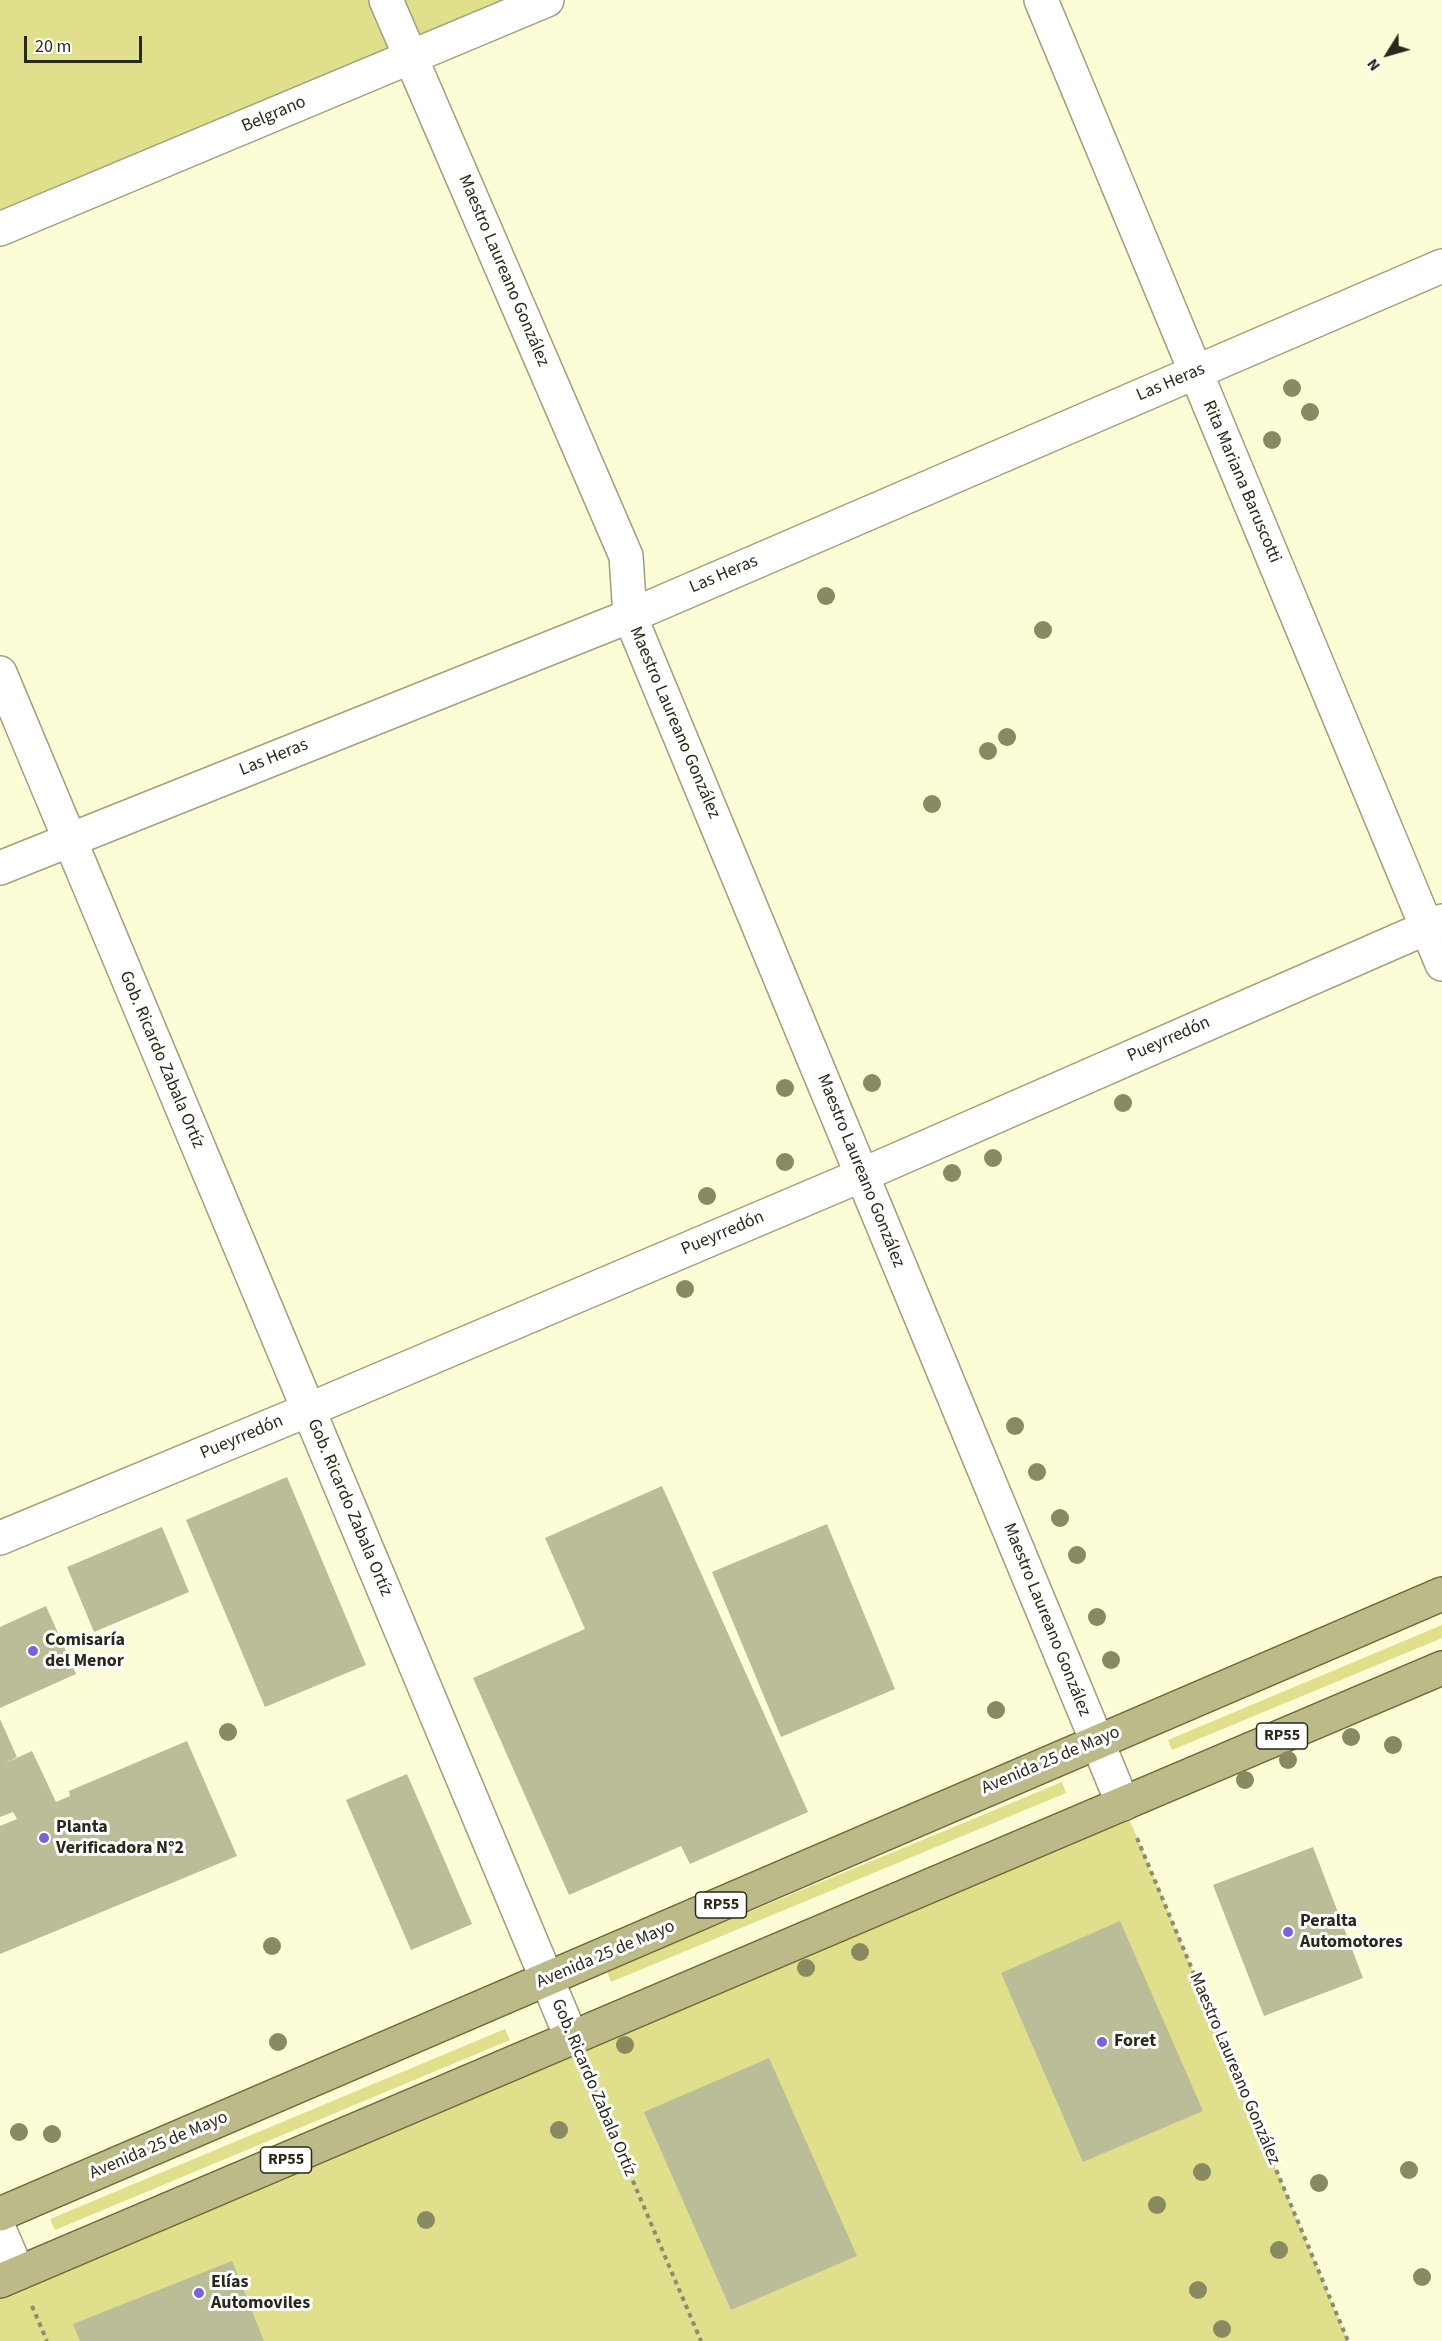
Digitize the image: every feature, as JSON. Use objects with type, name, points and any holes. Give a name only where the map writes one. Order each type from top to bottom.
[{"type":"main road","name":"Avenida 25 de Mayo","points":[[0,2214],[1442,1594]]},
{"type":"main road","name":"RP55","points":[[9,2277],[1442,1668]]},
{"type":"street","name":"Maestro Laureano González","points":[[386,0],[626,556],[630,616],[1123,1804]]},
{"type":"street","name":"Belgrano","points":[[0,229],[547,0]]},
{"type":"street","name":"Rita Mariana Baruscotti","points":[[1041,0],[1195,372],[1434,924],[1442,963]]},
{"type":"street","name":"Las Heras","points":[[0,868],[630,616],[1442,266]]},
{"type":"street","name":"Gob. Ricardo Zabala Ortíz","points":[[0,673],[572,2039]]},
{"type":"street","name":"Pueyrredón","points":[[0,1538],[862,1175],[1434,924]]},
{"type":"street","points":[[0,2231],[9,2277]]},
{"type":"path","name":"Maestro Laureano González","points":[[1123,1804],[1348,2341]]},
{"type":"path","name":"Gob. Ricardo Zabala Ortíz","points":[[572,2039],[701,2341]]},
{"type":"shaded area","points":[[0,0],[547,0],[0,230]]},
{"type":"shaded area","points":[[1442,1625],[1442,1638],[1172,1750],[1168,1740]]},
{"type":"shaded area","points":[[1062,1782],[1066,1793],[611,1982],[607,1971]]},
{"type":"shaded area","points":[[1123,1804],[1348,2341],[0,2341],[0,2277]]},
{"type":"shaded area","points":[[505,2029],[510,2040],[55,2230],[50,2219]]},
{"type":"building","points":[[287,1477],[366,1665],[265,1707],[186,1520]]},
{"type":"building","points":[[662,1486],[808,1812],[690,1864],[681,1846],[569,1895],[473,1678],[585,1629],[545,1538]]},
{"type":"building","points":[[827,1524],[895,1689],[781,1737],[712,1572]]},
{"type":"building","points":[[162,1527],[189,1592],[94,1632],[67,1567]]},
{"type":"building","name":"Comisaría del Menor","points":[[46,1606],[76,1674],[0,1708],[0,1627]]},
{"type":"building","points":[[0,1719],[17,1757],[4,1764],[32,1751],[56,1802],[70,1796],[69,1791],[187,1741],[237,1856],[0,1954],[0,1826],[17,1819],[13,1812],[0,1817]]},
{"type":"building","points":[[407,1774],[472,1924],[411,1950],[346,1800]]},
{"type":"building","name":"Peralta Automotores","points":[[1313,1847],[1363,1978],[1264,2016],[1213,1885]]},
{"type":"building","name":"Foret","points":[[1120,1921],[1203,2111],[1083,2162],[1001,1973]]},
{"type":"building","points":[[769,2058],[857,2256],[731,2310],[644,2112]]},
{"type":"building","name":"Elías Automoviles","points":[[232,2261],[264,2341],[80,2341],[73,2324]]},
{"type":"place","name":"Comisaría del Menor","points":[[33,1651]]},
{"type":"place","name":"Planta Verificadora N°2","points":[[44,1838]]},
{"type":"place","name":"Peralta Automotores","points":[[1288,1932]]},
{"type":"place","name":"Foret","points":[[1102,2042]]},
{"type":"place","name":"Elías Automoviles","points":[[199,2293]]}]
